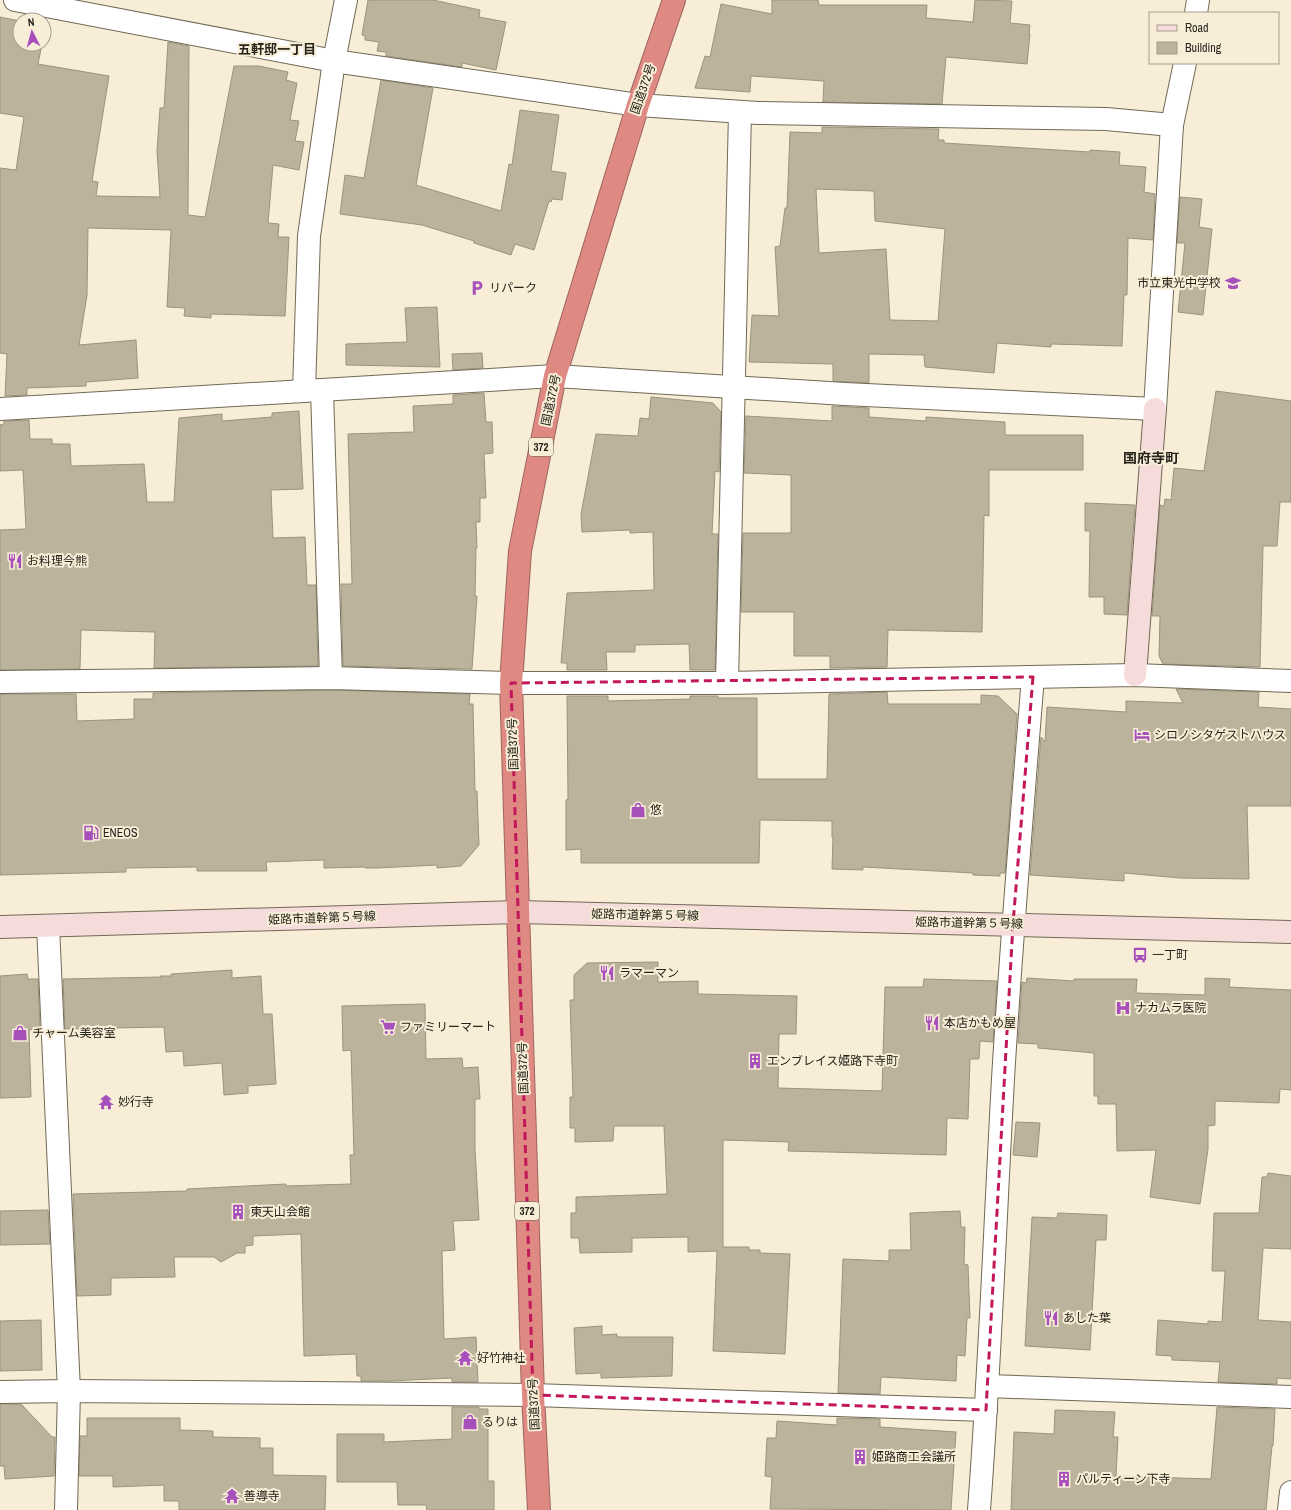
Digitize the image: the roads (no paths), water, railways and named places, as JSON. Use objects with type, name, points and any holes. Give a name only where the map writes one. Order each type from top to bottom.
[{"type":"highway","name":"国道372号","points":[[539,1510],[533,1395],[511,683],[520,551],[555,376],[638,105],[674,0]]},
{"type":"street","points":[[15,0],[334,61],[638,105],[740,112],[1106,119],[1172,125]]},
{"type":"street","points":[[330,678],[313,391],[309,236],[334,61],[346,0]]},
{"type":"street","points":[[1196,12],[1198,0]]},
{"type":"street","points":[[1135,675],[1155,409],[1172,125],[1185,64]]},
{"type":"street","points":[[727,683],[740,112]]},
{"type":"street","points":[[0,409],[555,376],[845,394],[1155,409]]},
{"type":"street","points":[[0,682],[330,678],[511,683],[727,683],[1135,675],[1291,681]]},
{"type":"street","points":[[979,1510],[1013,924],[1033,677]]},
{"type":"street","name":"姫路市道幹第５号線","points":[[0,927],[518,912],[1291,932]]},
{"type":"street","points":[[48,926],[69,1391],[66,1510]]},
{"type":"street","points":[[987,1386],[1291,1397]]},
{"type":"street","points":[[0,1392],[69,1391],[533,1395],[986,1410]]},
{"type":"street","points":[[1289,1510],[1291,1492]]},
{"type":"place","name":"市立東光中学校","points":[[1233,283]]},
{"type":"place","name":"リパーク","points":[[477,288]]},
{"type":"place","name":"お料理今熊","points":[[15,561]]},
{"type":"place","name":"シロノシタゲストハウス","points":[[1142,735]]},
{"type":"place","name":"悠","points":[[638,810]]},
{"type":"place","name":"ENEOS","points":[[91,833]]},
{"type":"place","name":"一丁町","points":[[1140,955]]},
{"type":"place","name":"ラマーマン","points":[[607,973]]},
{"type":"place","name":"ナカムラ医院","points":[[1123,1008]]},
{"type":"place","name":"本店かもめ屋","points":[[932,1023]]},
{"type":"place","name":"ファミリーマート","points":[[388,1027]]},
{"type":"place","name":"チャーム美容室","points":[[20,1033]]},
{"type":"place","name":"エンブレイス姫路下寺町","points":[[755,1061]]},
{"type":"place","name":"妙行寺","points":[[106,1102]]},
{"type":"place","name":"東天山会館","points":[[238,1212]]},
{"type":"place","name":"あした葉","points":[[1051,1318]]},
{"type":"place","name":"好竹神社","points":[[465,1358]]},
{"type":"place","name":"るりは","points":[[470,1422]]},
{"type":"place","name":"姫路商工会議所","points":[[860,1457]]},
{"type":"place","name":"パルティーン下寺","points":[[1064,1479]]},
{"type":"place","name":"善導寺","points":[[232,1496]]},
{"type":"district","name":"五軒邸一丁目","points":[[277,49]]},
{"type":"district","name":"国府寺町","points":[[1151,458]]}]
